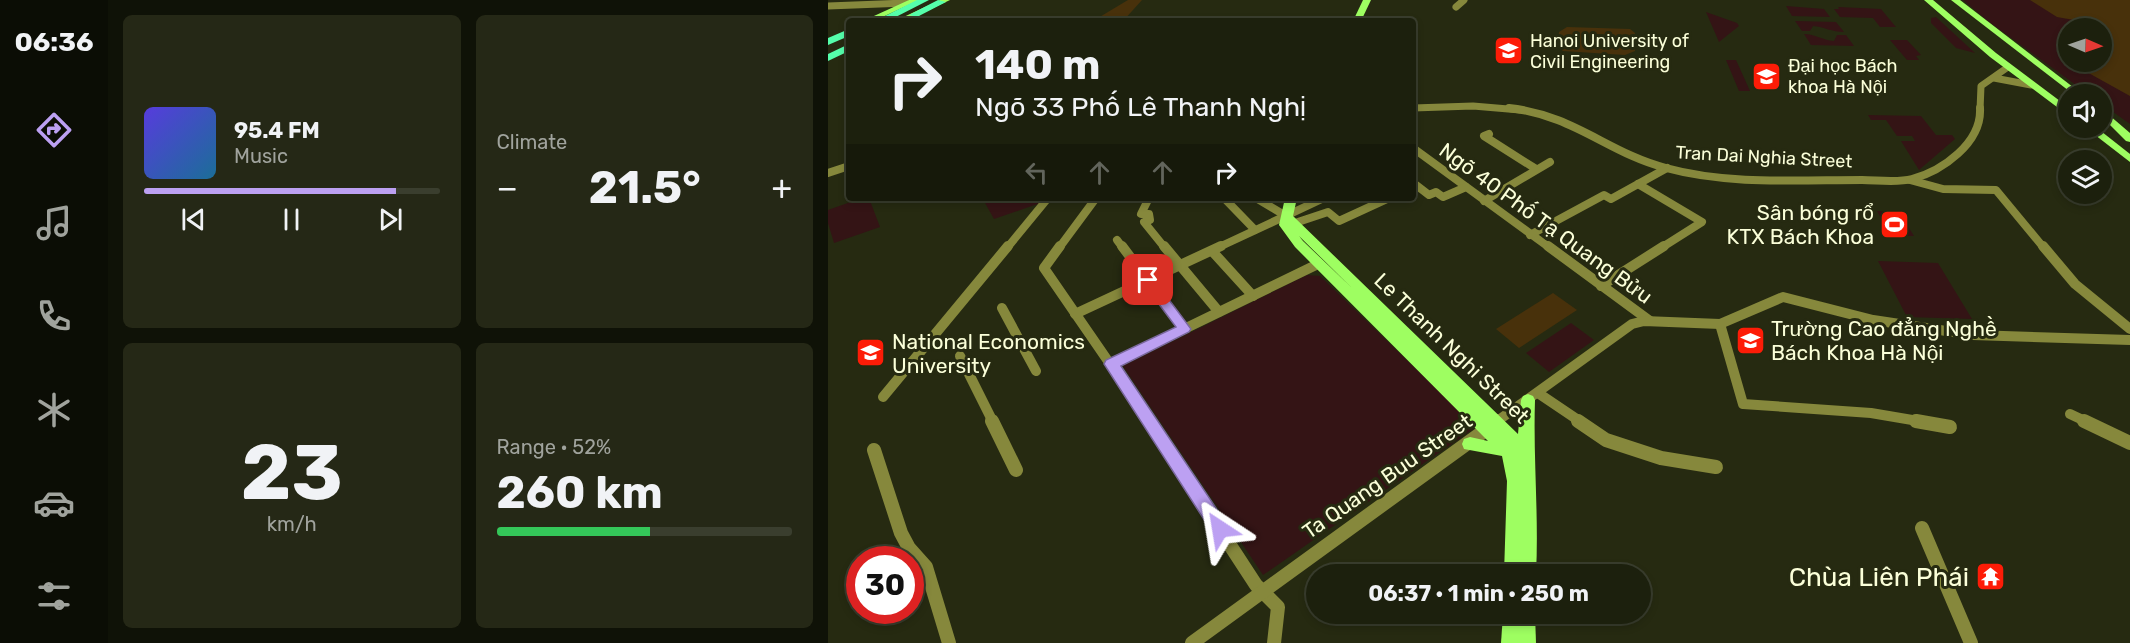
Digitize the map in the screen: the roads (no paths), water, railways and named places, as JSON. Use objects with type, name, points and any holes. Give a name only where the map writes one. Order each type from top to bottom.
[{"type":"highway","points":[[880,18],[917,0]]},
{"type":"highway","points":[[885,18],[924,0]]},
{"type":"highway","points":[[897,18],[940,1]]},
{"type":"highway","points":[[907,18],[940,1]]},
{"type":"highway","points":[[828,43],[846,36]]},
{"type":"highway","points":[[828,50],[846,37]]},
{"type":"highway","points":[[828,58],[846,49]]},
{"type":"main road","points":[[874,18],[917,0]]},
{"type":"main road","points":[[884,18],[917,0]]},
{"type":"main road","points":[[1361,11],[1362,0]]},
{"type":"main road","points":[[1358,18],[1367,0]]},
{"type":"main road","points":[[1928,0],[2008,67],[2058,104]]},
{"type":"main road","points":[[1938,0],[2058,97]]},
{"type":"main road","points":[[1947,0],[1980,28],[2058,86]]},
{"type":"main road","points":[[1955,0],[2065,84]]},
{"type":"main road","points":[[919,18],[940,1]]},
{"type":"main road","points":[[2112,122],[2127,137]]},
{"type":"main road","points":[[2112,126],[2127,137]]},
{"type":"main road","points":[[2104,138],[2130,159]]},
{"type":"main road","points":[[1290,220],[1292,201]]},
{"type":"main road","name":"Le Thanh Nghi Street","points":[[1493,426],[1318,264],[1286,229],[1290,220],[1310,242],[1493,426],[1517,451],[1528,469],[1527,564]]},
{"type":"main road","points":[[1470,444],[1517,451],[1533,397]]},
{"type":"main road","name":"Le Thanh Nghi Street","points":[[1513,564],[1517,451]]},
{"type":"main road","points":[[1511,643],[1512,624]]},
{"type":"main road","points":[[1526,624],[1526,643]]},
{"type":"street","points":[[1456,7],[1464,0]]},
{"type":"street","points":[[828,6],[906,3]]},
{"type":"street","points":[[1994,78],[2008,67]]},
{"type":"street","points":[[1994,78],[2031,85]]},
{"type":"street","name":"Tran Dai Nghia Street","points":[[1416,108],[1488,106],[1534,111],[1571,124],[1618,149],[1667,168],[1754,176],[1910,180],[1927,173],[1951,157],[1973,135],[1980,122],[1981,86],[1994,78]]},
{"type":"street","points":[[1489,134],[1484,136],[1536,169]]},
{"type":"street","name":"Ngõ 40 Phố Tạ Quang Bửu","points":[[1416,153],[1650,321]]},
{"type":"street","points":[[1484,201],[1550,162]]},
{"type":"street","points":[[828,174],[846,167]]},
{"type":"street","points":[[1530,235],[1604,195],[1611,199],[1667,168]]},
{"type":"street","points":[[828,174],[846,173]]},
{"type":"street","points":[[1910,180],[1943,189],[1996,190],[2075,284],[2130,329]]},
{"type":"street","points":[[1600,286],[1702,222],[1638,184]]},
{"type":"street","points":[[1416,186],[1429,195],[1436,192],[1443,197],[1466,187]]},
{"type":"street","points":[[884,397],[1046,201]]},
{"type":"street","points":[[1094,201],[1044,268],[1112,364],[1262,591],[1278,607],[1274,643]]},
{"type":"street","points":[[1148,201],[1141,214],[1149,214],[1150,219],[1144,222],[1219,312]]},
{"type":"street","points":[[1227,201],[1255,230]]},
{"type":"street","points":[[1261,201],[1290,220]]},
{"type":"street","points":[[1290,220],[1318,201]]},
{"type":"street","points":[[1075,314],[1255,230],[1328,212],[1339,222],[1383,201]]},
{"type":"street","points":[[1117,240],[1184,329]]},
{"type":"street","points":[[1212,251],[1252,296]]},
{"type":"street","points":[[1112,364],[1318,264]]},
{"type":"street","name":"Ta Quang Buu Street","points":[[1191,643],[1470,444],[1632,324],[1650,321],[1720,324],[1784,297],[1889,323],[1973,335],[2130,340]]},
{"type":"street","points":[[1002,308],[1036,371]]},
{"type":"street","points":[[1720,324],[1743,404],[1871,413],[1950,427]]},
{"type":"street","points":[[960,356],[1016,470]]},
{"type":"street","points":[[1533,397],[1606,440],[1661,458],[1716,468]]},
{"type":"street","points":[[2070,414],[2130,443]]},
{"type":"street","points":[[874,450],[901,533],[909,548],[926,567],[949,643]]},
{"type":"street","points":[[1922,528],[1971,643]]},
{"type":"place","name":"Hanoi University of Civil Engineering","points":[[1509,51]]},
{"type":"place","name":"Đại học Bách khoa Hà Nội","points":[[1767,76]]},
{"type":"place","name":"Sân bóng rổ KTX Bách Khoa","points":[[1895,224]]},
{"type":"place","name":"Trường Cao đẳng Nghề Bách Khoa Hà Nội","points":[[1750,340]]},
{"type":"place","name":"National Economics University","points":[[871,353]]},
{"type":"place","name":"Chùa Liên Phái","points":[[1990,577]]}]
